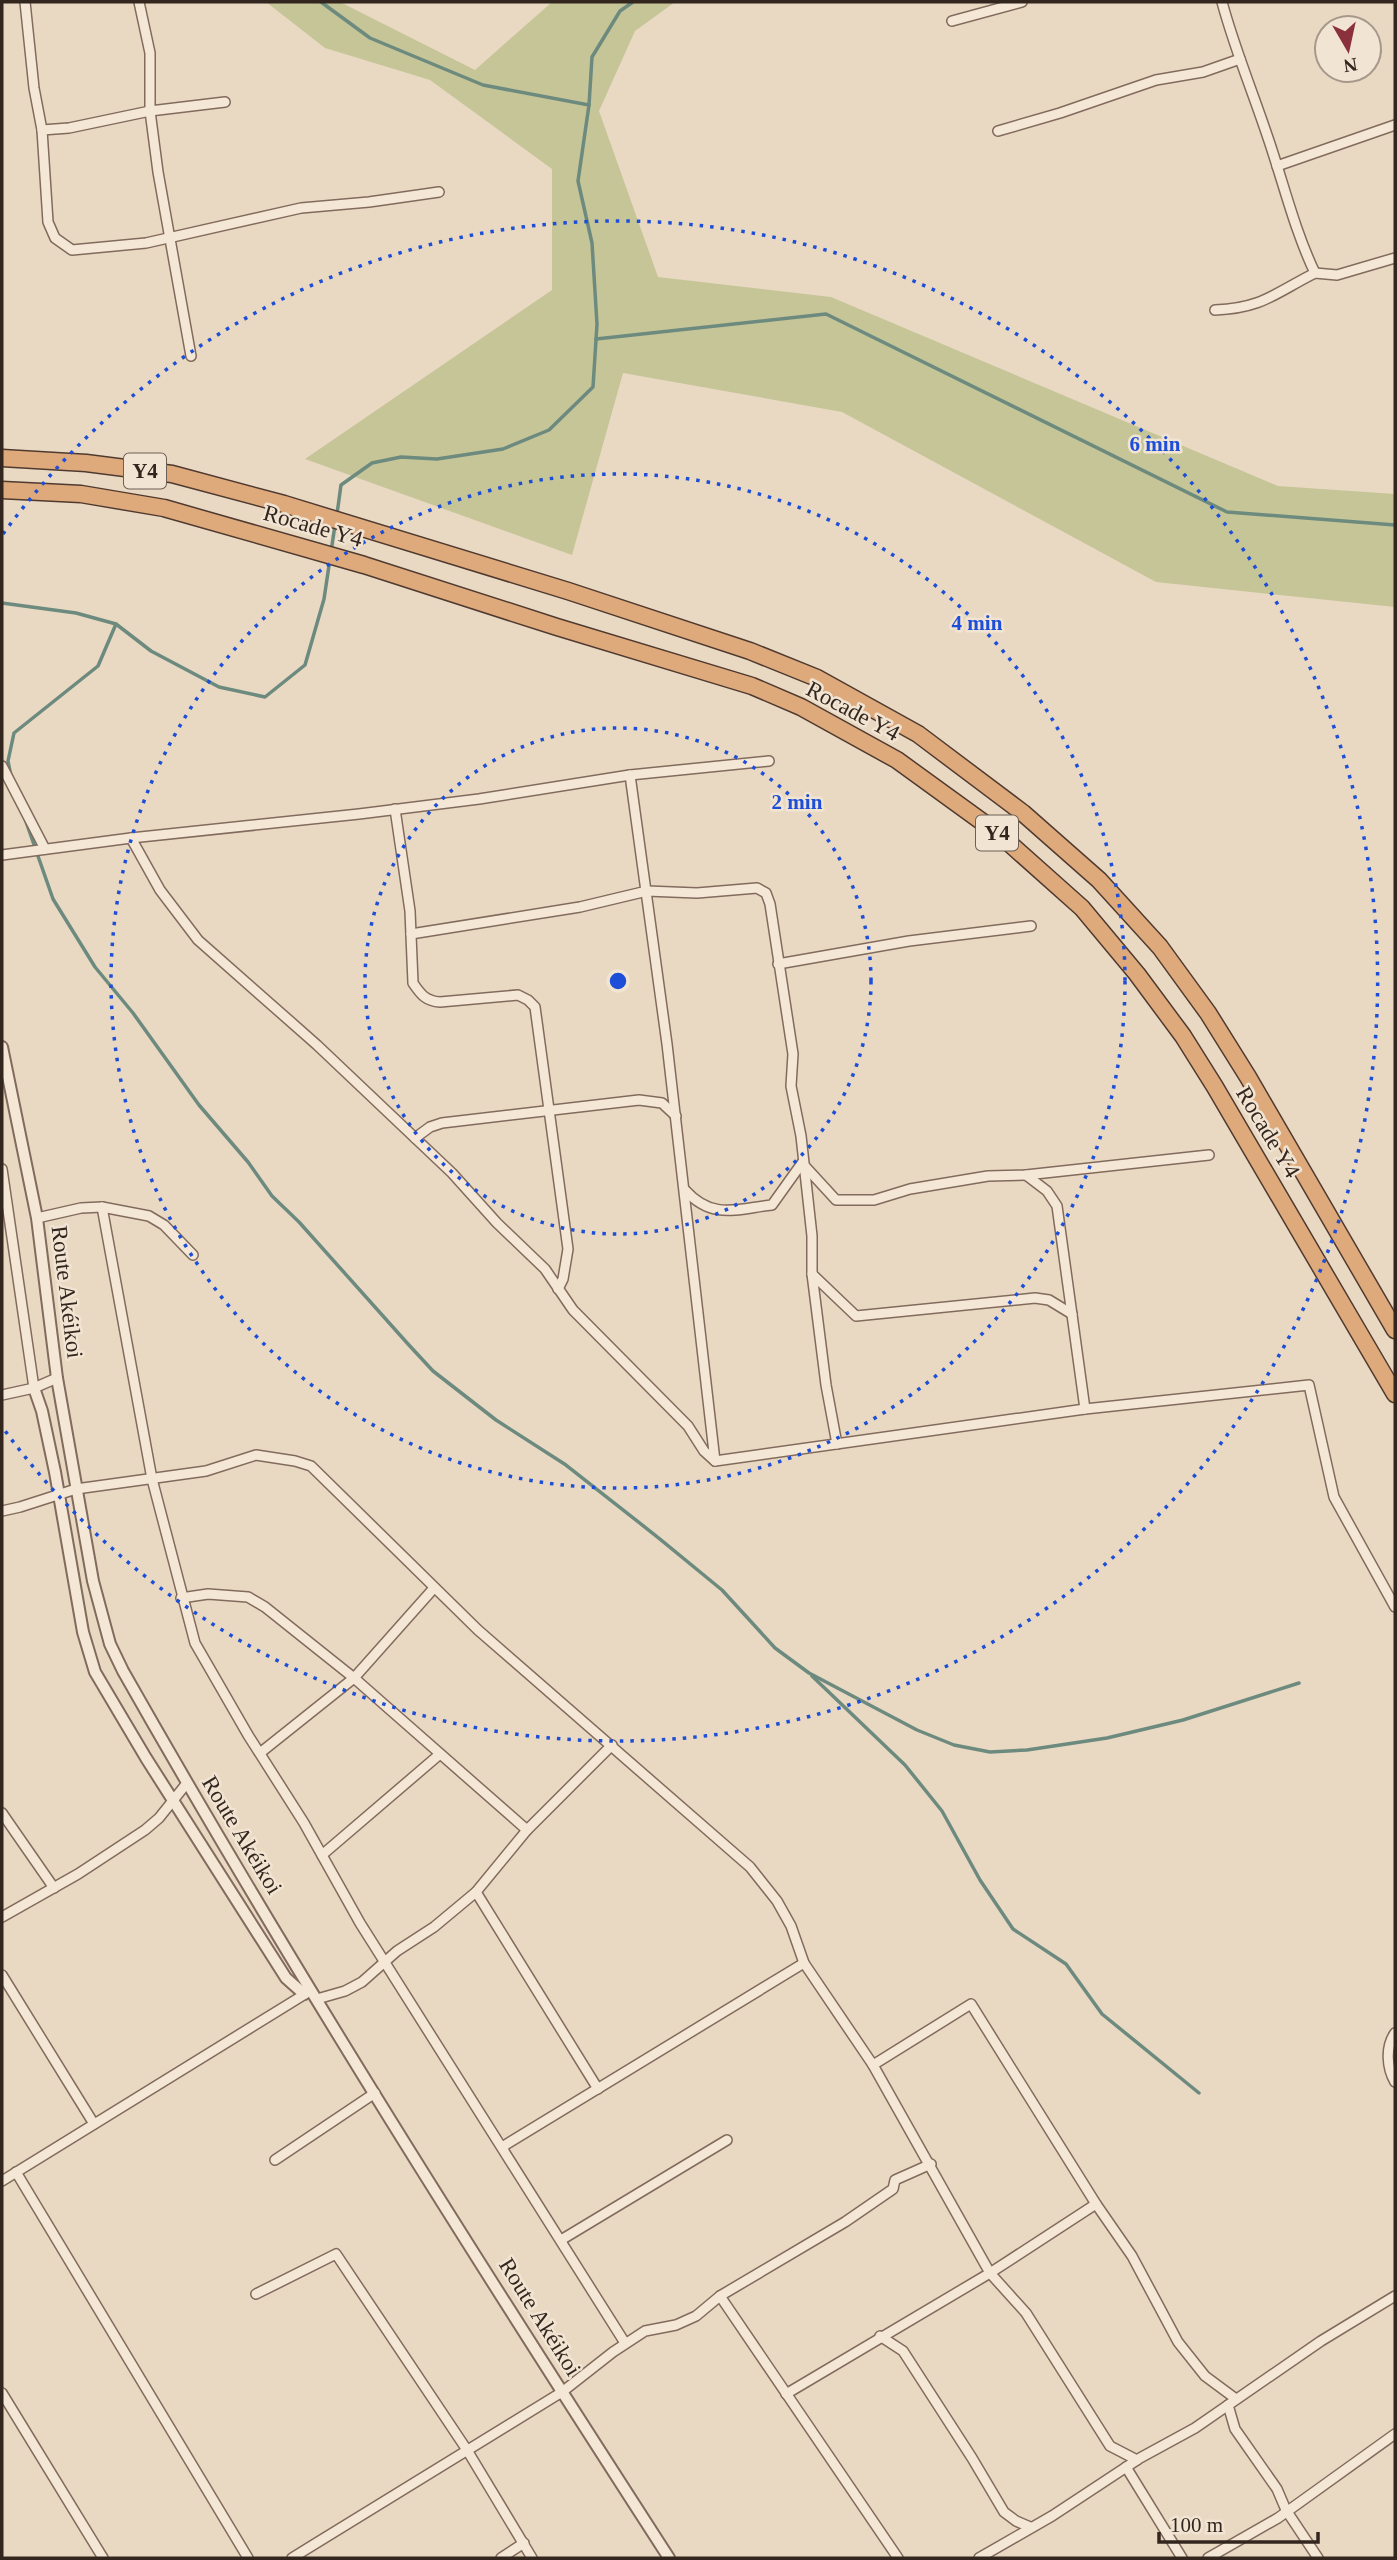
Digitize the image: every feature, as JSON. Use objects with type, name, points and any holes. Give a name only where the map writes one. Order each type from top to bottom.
[{"type":"highway","name":"Rocade Y4","points":[[2,458],[86,463],[172,474],[284,504],[750,651],[817,678],[918,734],[1023,813],[1108,890],[1160,947],[1208,1013],[1395,1330]]},
{"type":"highway","name":"Rocade Y4","points":[[2,490],[81,494],[164,508],[272,537],[545,624],[752,686],[801,707],[897,760],[999,834],[1082,908],[1137,974],[1183,1036],[1395,1394]]},
{"type":"street","points":[[24,2],[42,130],[48,222],[55,238],[72,250],[171,238],[195,230],[302,208],[439,192]]},
{"type":"street","points":[[139,2],[150,53],[150,111],[158,172],[191,356]]},
{"type":"street","points":[[952,21],[1022,2]]},
{"type":"street","points":[[1222,2],[1304,249],[1315,273]]},
{"type":"street","points":[[998,131],[1156,80],[1203,72],[1240,59]]},
{"type":"street","points":[[42,130],[69,128],[150,111],[225,102]]},
{"type":"street","points":[[1277,166],[1395,125]]},
{"type":"street","points":[[1215,310],[1243,307],[1272,298],[1315,273],[1337,275],[1395,258]]},
{"type":"street","points":[[2,855],[395,809],[630,775],[769,761]]},
{"type":"street","points":[[2,766],[45,849]]},
{"type":"street","points":[[630,775],[648,891],[676,1115],[715,1461]]},
{"type":"street","points":[[395,809],[411,934],[413,983],[428,1001],[450,1002],[518,995],[535,1007],[568,1249],[563,1279],[558,1289]]},
{"type":"street","points":[[131,838],[160,890],[198,940],[317,1045],[415,1138],[545,1269],[573,1310],[688,1426],[704,1451],[715,1461]]},
{"type":"street","points":[[411,934],[580,907],[648,891],[697,893],[757,888],[766,893],[770,904],[793,1054],[791,1086],[801,1136],[812,1236],[812,1274],[826,1385],[837,1444]]},
{"type":"street","points":[[779,964],[909,941],[1031,926]]},
{"type":"street","name":"Route Akéikoi","points":[[2,1047],[37,1218],[57,1378],[76,1489],[93,1581],[110,1644],[187,1783],[311,1994],[669,2558]]},
{"type":"street","points":[[415,1138],[430,1127],[442,1123],[651,1100],[662,1104],[676,1115]]},
{"type":"street","points":[[802,1163],[836,1200],[874,1200],[910,1189],[988,1176],[1026,1175],[1209,1155]]},
{"type":"street","points":[[685,1190],[696,1203],[717,1210],[772,1205],[802,1163]]},
{"type":"street","points":[[2,1169],[34,1388]]},
{"type":"street","points":[[1026,1175],[1047,1191],[1056,1206],[1085,1409]]},
{"type":"street","points":[[102,1207],[152,1479],[181,1598],[199,1651],[360,1923],[625,2343]]},
{"type":"street","points":[[37,1218],[81,1208],[102,1207],[149,1216],[164,1225],[193,1255]]},
{"type":"street","points":[[812,1274],[856,1316],[1035,1298],[1049,1300],[1072,1314]]},
{"type":"street","points":[[2,1395],[34,1388],[57,1378]]},
{"type":"street","points":[[715,1461],[1085,1409],[1309,1385],[1334,1497],[1395,1607]]},
{"type":"street","name":"Route Akéikoi","points":[[34,1388],[42,1411],[83,1632],[95,1672],[286,1979],[311,1994]]},
{"type":"street","points":[[2,1511],[76,1489],[205,1471],[256,1455],[308,1464],[478,1630],[750,1867],[777,1901],[791,1926],[804,1963],[873,2065],[990,2273],[1026,2313],[1111,2446],[1137,2460]]},
{"type":"street","points":[[260,1753],[354,1678],[434,1588]]},
{"type":"street","points":[[181,1598],[208,1594],[248,1597],[265,1607],[354,1678],[527,1830]]},
{"type":"street","points":[[2,2181],[311,1994],[345,1991],[362,1982],[475,1892],[527,1830],[611,1745]]},
{"type":"street","points":[[322,1855],[440,1754]]},
{"type":"street","points":[[2,1917],[54,1888],[145,1830],[159,1818],[187,1783]]},
{"type":"street","points":[[2,1813],[54,1888]]},
{"type":"street","points":[[475,1892],[598,2089]]},
{"type":"street","points":[[502,2147],[804,1963]]},
{"type":"street","points":[[2,1975],[94,2124]]},
{"type":"street","points":[[873,2065],[971,2004],[1096,2204],[1132,2256],[1178,2342],[1205,2376],[1237,2399]]},
{"type":"street","points":[[1395,2033],[1390,2041],[1389,2071],[1395,2082]]},
{"type":"street","points":[[275,2160],[376,2093]]},
{"type":"street","points":[[561,2240],[727,2140]]},
{"type":"street","points":[[292,2558],[562,2392],[625,2343],[645,2331],[676,2325],[696,2316],[720,2296],[845,2222],[893,2189],[895,2180],[931,2164]]},
{"type":"street","points":[[16,2172],[248,2558]]},
{"type":"street","points":[[786,2394],[990,2273],[1096,2204]]},
{"type":"street","points":[[256,2294],[336,2254],[467,2451],[532,2558]]},
{"type":"street","points":[[720,2296],[898,2558]]},
{"type":"street","points":[[979,2558],[1052,2516],[1137,2460],[1195,2428],[1321,2340],[1395,2297]]},
{"type":"street","points":[[880,2336],[903,2351],[1004,2512],[1030,2527]]},
{"type":"street","points":[[2,2393],[103,2558]]},
{"type":"street","points":[[1228,2404],[1235,2429],[1277,2489],[1286,2510],[1318,2558]]},
{"type":"street","points":[[1208,2558],[1278,2518],[1395,2434]]},
{"type":"street","points":[[1126,2467],[1182,2558]]},
{"type":"street","points":[[501,2558],[524,2543]]},
{"type":"green space","points":[[266,2],[340,2],[475,70],[552,2],[675,2],[635,31],[599,111],[658,277],[831,297],[1278,486],[1395,494],[1395,607],[1156,582],[842,412],[623,373],[572,555],[305,459],[552,290],[552,169],[430,80],[325,48]]},
{"type":"waterway","points":[[321,2],[370,38],[483,85],[589,105]]},
{"type":"waterway","points":[[337,514],[341,485],[372,463],[401,457],[437,459],[503,449],[549,430],[593,387],[597,324],[592,243],[578,181],[589,105],[592,57],[620,11],[633,2]]},
{"type":"waterway","points":[[596,339],[826,314],[1227,512],[1395,525]]},
{"type":"waterway","points":[[331,552],[335,525]]},
{"type":"waterway","points":[[2,603],[76,613],[116,624],[151,651],[219,687],[265,697],[305,665],[324,599],[330,559]]},
{"type":"waterway","points":[[11,776],[8,761],[14,733],[98,666],[116,624]]},
{"type":"waterway","points":[[24,816],[53,899],[95,967],[133,1013],[199,1105],[248,1162],[272,1196],[299,1222],[433,1371],[496,1420],[566,1465],[660,1539],[722,1590],[775,1648],[809,1673],[917,1730],[954,1745],[990,1752],[1027,1750],[1107,1738],[1183,1720],[1299,1683]]},
{"type":"waterway","points":[[812,1676],[905,1765],[942,1811],[980,1880],[1013,1929],[1066,1964],[1102,2014],[1199,2093]]}]
